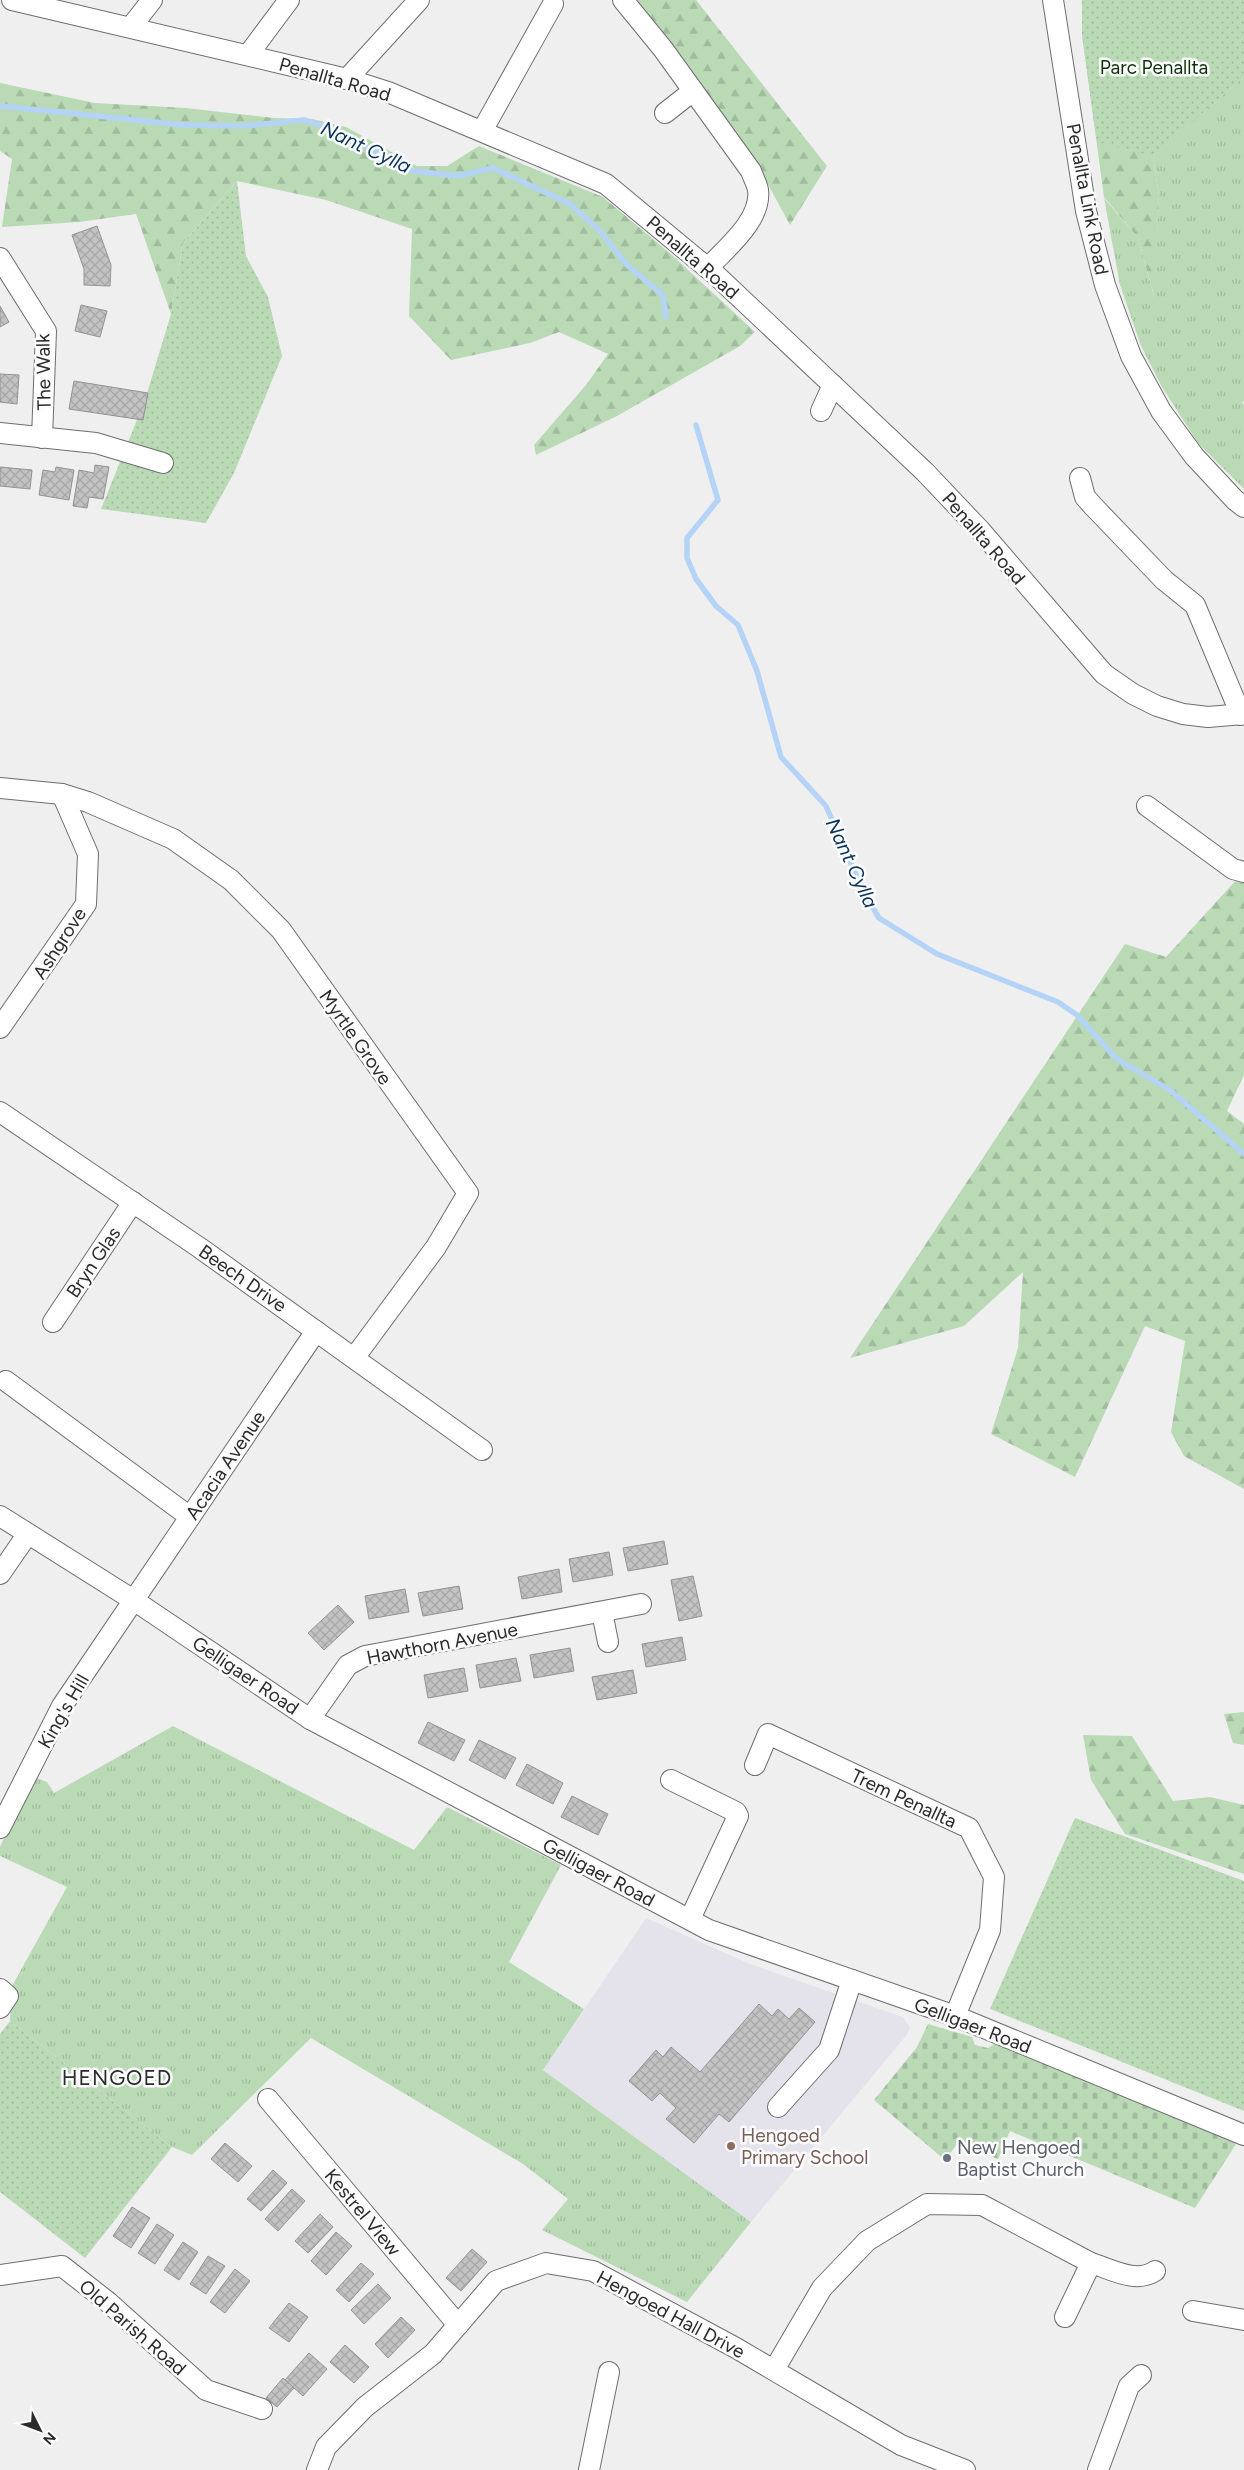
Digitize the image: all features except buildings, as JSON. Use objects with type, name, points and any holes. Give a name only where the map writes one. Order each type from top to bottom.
[{"type":"street","points":[[131,27],[152,0]]},
{"type":"street","points":[[248,55],[289,0]]},
{"type":"street","points":[[348,79],[419,0]]},
{"type":"street","points":[[623,0],[664,49],[751,171],[758,190],[756,208],[746,226],[708,268]]},
{"type":"street","name":"Penallta Link Road","points":[[1053,0],[1086,211],[1105,286],[1131,356],[1161,411],[1194,456],[1235,500],[1244,507]]},
{"type":"street","name":"Penallta Road","points":[[20,1],[348,79],[388,92],[606,184],[708,268],[925,472],[980,530],[1104,674],[1133,694],[1157,706],[1183,714],[1208,718],[1243,714]]},
{"type":"street","points":[[482,131],[553,4]]},
{"type":"street","points":[[665,113],[693,91]]},
{"type":"street","name":"The Walk","points":[[0,258],[46,331],[42,438]]},
{"type":"street","points":[[821,411],[834,385]]},
{"type":"street","name":"The Walk","points":[[0,433],[96,443],[163,463]]},
{"type":"street","points":[[1080,478],[1085,497],[1093,506],[1164,580],[1195,605],[1243,714]]},
{"type":"street","points":[[0,788],[62,794]]},
{"type":"street","name":"Ashgrove","points":[[0,1028],[86,904],[88,854],[62,794]]},
{"type":"street","name":"Myrtle Grove","points":[[62,794],[88,802],[173,839],[231,880],[281,930],[468,1193],[436,1248],[354,1358]]},
{"type":"street","points":[[1147,806],[1233,869],[1244,872]]},
{"type":"street","name":"Beech Drive","points":[[0,1112],[133,1202],[482,1450]]},
{"type":"street","name":"Bryn Glas","points":[[53,1322],[133,1202]]},
{"type":"street","name":"Acacia Avenue","points":[[135,1600],[316,1331]]},
{"type":"street","points":[[2,1382],[190,1517]]},
{"type":"street","name":"Gelligaer Road","points":[[0,1516],[27,1535],[135,1600],[310,1719],[709,1930],[955,2016],[1244,2135]]},
{"type":"street","points":[[0,1574],[27,1535]]},
{"type":"street","name":"King's Hill","points":[[0,1828],[62,1706],[135,1600]]},
{"type":"street","name":"Hawthorn Avenue","points":[[310,1719],[348,1665],[365,1656],[641,1604]]},
{"type":"street","points":[[602,1612],[608,1642]]},
{"type":"street","name":"Trem Penallta","points":[[755,1765],[768,1734],[969,1828],[994,1877],[990,1930],[955,2016]]},
{"type":"street","points":[[672,1780],[738,1814],[690,1919]]},
{"type":"street","points":[[778,2107],[829,2050],[852,1980]]},
{"type":"street","points":[[0,1989],[8,1996],[0,2008]]},
{"type":"street","name":"Kestrel View","points":[[268,2099],[458,2324]]},
{"type":"street","points":[[774,2370],[822,2288],[867,2242],[926,2204],[982,2205],[1091,2263],[1130,2276],[1146,2277],[1155,2271]]},
{"type":"street","name":"Hengoed Hall Drive","points":[[317,2470],[326,2447],[365,2407],[433,2354],[496,2281],[546,2263],[593,2271],[774,2370],[901,2445],[957,2468]]},
{"type":"street","points":[[1065,2317],[1091,2263]]},
{"type":"street","name":"Old Parish Road","points":[[0,2275],[62,2266],[108,2302],[206,2390],[262,2409]]},
{"type":"street","points":[[1193,2311],[1244,2320]]},
{"type":"street","points":[[590,2470],[609,2372]]},
{"type":"street","points":[[1098,2470],[1129,2386],[1141,2375]]},
{"type":"shaded area","name":"Hengoed Primary School","points":[[646,1918],[750,1964],[903,2017],[910,2028],[906,2036],[751,2222],[543,2070]]},
{"type":"green space","points":[[627,0],[696,0],[827,166],[790,225],[757,164]]},
{"type":"green space","name":"Parc Penallta","points":[[1082,0],[1244,0],[1244,77],[1153,156],[1159,196],[1155,299],[1138,238],[1104,197],[1082,35]]},
{"type":"green space","name":"Parc Penallta","points":[[1082,0],[1244,0],[1244,77],[1153,156],[1097,142],[1082,35]]},
{"type":"green space","points":[[1244,77],[1244,401],[1242,402],[1244,405],[1244,489],[1198,443],[1162,387],[1141,346],[1120,285],[1104,198],[1138,238],[1154,296],[1159,196],[1153,156]]},
{"type":"green space","points":[[0,83],[95,103],[186,108],[274,118],[312,119],[346,127],[417,166],[447,166],[479,146],[603,197],[672,255],[755,332],[740,346],[617,416],[536,455],[534,445],[586,385],[608,354],[559,332],[530,343],[451,360],[409,316],[412,229],[326,200],[237,181],[183,243],[171,314],[136,214],[79,222],[2,227],[12,159],[0,151]]},
{"type":"green space","points":[[237,181],[246,256],[268,297],[282,356],[234,473],[206,523],[101,509],[145,400],[171,314],[183,243]]},
{"type":"green space","points":[[1238,878],[1244,879],[1244,1075],[1227,1111],[1244,1124],[1244,1489],[1184,1456],[1171,1432],[1185,1341],[1145,1326],[1075,1477],[991,1434],[1018,1348],[1023,1272],[964,1326],[850,1358],[1125,944],[1166,957]]},
{"type":"green space","points":[[1244,1712],[1244,1745],[1233,1743],[1224,1714]]},
{"type":"green space","points":[[173,1726],[414,1850],[447,1807],[561,1865],[509,1962],[584,2009],[543,2070],[751,2222],[687,2302],[542,2230],[568,2199],[523,2164],[311,2038],[192,2155],[172,2147],[10,2021],[12,1986],[67,1887],[0,1856],[0,1847],[32,1776],[47,1782],[54,1793]]},
{"type":"green space","points":[[1083,1735],[1132,1736],[1173,1801],[1210,1797],[1244,1805],[1244,1874],[1125,1834],[1091,1780]]},
{"type":"green space","points":[[1075,1818],[1244,1881],[1244,2111],[990,2009]]},
{"type":"green space","points":[[10,2021],[172,2147],[85,2258],[0,2192],[0,2034]]},
{"type":"green space","points":[[928,2024],[972,2037],[975,2045],[988,2048],[999,2041],[1238,2141],[1195,2208],[1010,2131],[998,2159],[957,2144],[945,2160],[874,2100],[917,2047]]},
{"type":"waterway","name":"Nant Cylla","points":[[0,106],[184,125],[245,126],[304,120],[331,128],[413,171],[458,176],[493,168],[570,204],[600,231],[627,265],[663,295],[666,317]]},
{"type":"waterway","name":"Nant Cylla","points":[[696,425],[718,500],[687,538],[687,558],[696,579],[716,606],[738,625],[757,671],[781,757],[826,806],[862,889],[879,918],[937,954],[1058,1002],[1077,1015],[1117,1059],[1170,1090],[1244,1154]]},
{"type":"place","name":"Hengoed Primary School","points":[[731,2146]]},
{"type":"place","name":"New Hengoed Baptist Church","points":[[947,2158]]},
{"type":"district","name":"HENGOED","points":[[117,2078]]}]
